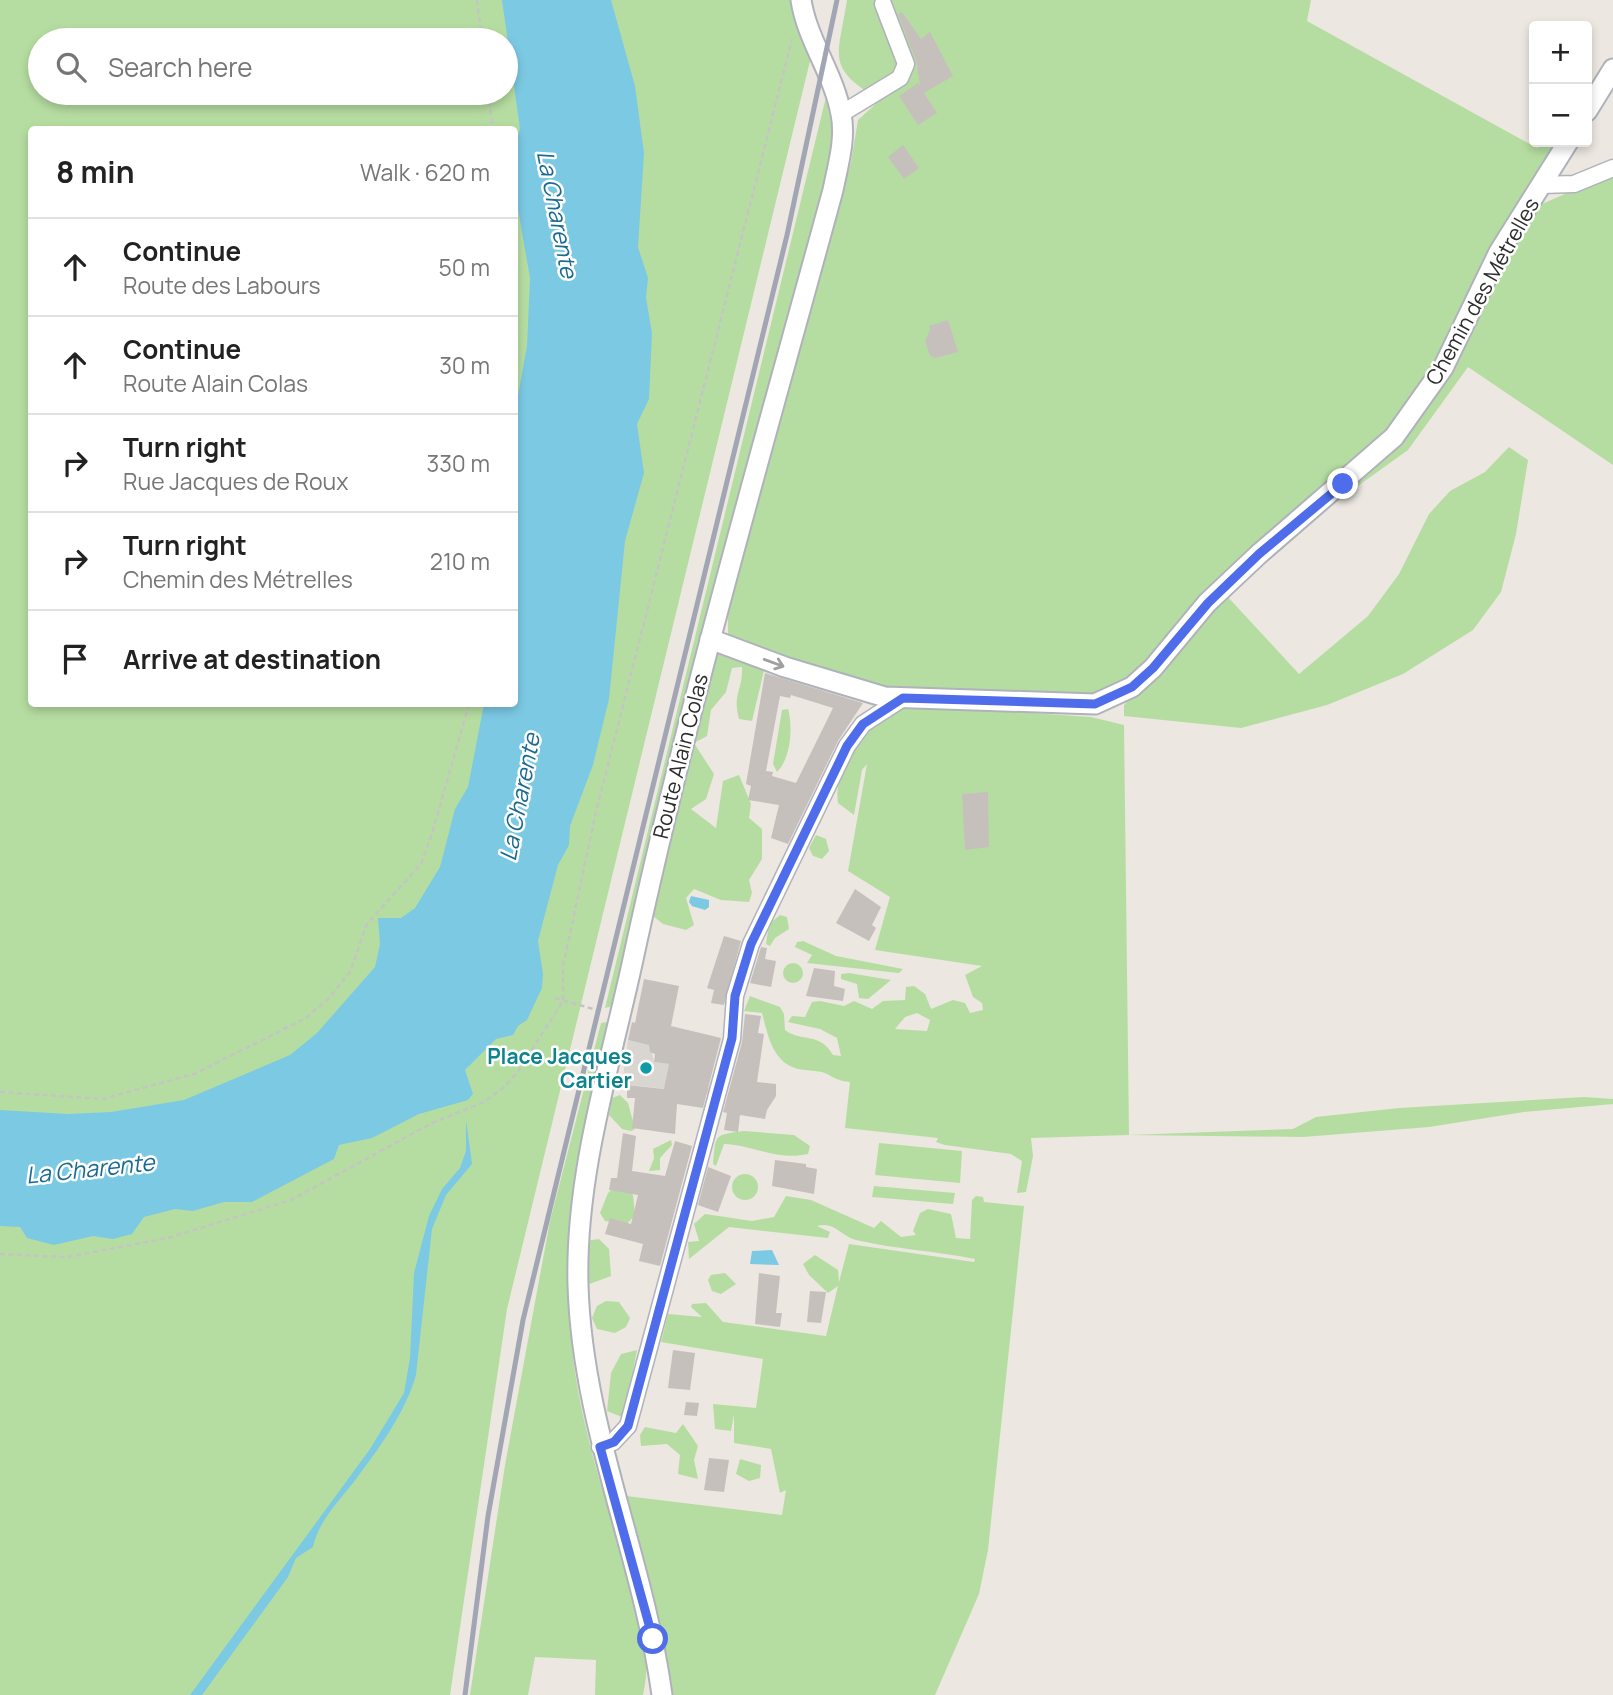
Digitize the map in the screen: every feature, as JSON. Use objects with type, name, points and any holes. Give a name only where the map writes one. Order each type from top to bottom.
[{"type":"street","points":[[841,114],[900,78],[906,64],[883,4]]},
{"type":"street","name":"Route Alain Colas","points":[[662,1695],[648,1617],[600,1447],[580,1320],[578,1243],[594,1141],[666,810],[833,190],[842,145],[841,114],[802,7]]},
{"type":"street","points":[[1592,103],[1613,69]]},
{"type":"street","name":"Chemin des Métrelles","points":[[710,639],[874,696],[1095,704],[1132,687],[1153,668],[1208,603],[1259,554],[1394,438],[1443,368],[1499,252],[1565,147]]},
{"type":"street","points":[[1541,185],[1574,184],[1613,168]]},
{"type":"street","points":[[600,1447],[614,1442],[628,1426],[732,1038],[735,996],[751,944],[847,746],[863,724],[903,698]]},
{"type":"path","points":[[477,0],[480,28]]},
{"type":"path","points":[[0,1254],[67,1257],[168,1238],[291,1200],[432,1124],[484,1102],[517,1073],[563,1001],[563,966],[596,812],[776,94],[802,7]]},
{"type":"path","points":[[490,105],[492,126]]},
{"type":"path","points":[[0,1092],[103,1099],[194,1074],[306,1018],[329,998],[350,972],[367,924],[421,864],[468,707]]},
{"type":"path","points":[[555,998],[621,1016]]},
{"type":"green space","points":[[0,0],[792,0],[794,17],[810,61],[507,1309],[450,1695],[0,1695]]},
{"type":"green space","points":[[847,0],[1311,0],[1307,21],[1529,144],[1529,147],[1554,147],[1415,397],[1376,445],[1269,532],[1184,617],[1150,663],[1107,693],[1083,696],[902,692],[821,672],[728,640],[728,612],[851,162],[858,120],[880,100],[850,79],[839,59]]},
{"type":"green space","points":[[826,97],[833,132],[824,187],[665,777],[713,655],[726,650],[766,662],[752,721],[739,719],[737,697],[742,667],[732,668],[726,692],[711,710],[707,736],[694,743],[714,774],[706,799],[691,809],[716,828],[723,781],[739,775],[751,804],[749,818],[762,829],[762,859],[749,880],[752,893],[749,902],[721,900],[694,889],[686,898],[694,925],[686,930],[663,924],[653,916],[651,894],[663,786],[618,993],[613,1006],[605,1008]]},
{"type":"green space","points":[[1613,173],[1613,465],[1468,367],[1408,450],[1348,493],[1400,443],[1527,222],[1542,204]]},
{"type":"green space","points":[[1509,447],[1528,460],[1516,534],[1501,592],[1473,630],[1403,674],[1327,705],[1241,728],[1124,716],[1124,705],[1226,595],[1299,674],[1368,616],[1399,574],[1429,514],[1450,491],[1485,472]]},
{"type":"green space","points":[[910,705],[1091,717],[1124,725],[1129,1135],[1031,1138],[1033,1156],[1026,1192],[1017,1193],[1022,1161],[1011,1154],[945,1145],[936,1142],[938,1138],[845,1128],[850,1082],[822,1072],[789,1065],[772,1047],[762,1013],[744,1011],[750,996],[780,1007],[784,1014],[785,1030],[816,1040],[833,1055],[841,1056],[837,1038],[820,1029],[788,1022],[792,1016],[805,1017],[812,1002],[820,1001],[844,1006],[854,1001],[872,1009],[883,1001],[905,1000],[906,987],[914,986],[925,994],[931,1009],[953,1000],[965,1003],[970,1013],[983,1010],[982,1003],[973,997],[965,975],[982,966],[875,950],[890,897],[848,871],[867,764],[862,770],[854,815],[838,803],[840,778],[845,764],[859,739],[879,718],[891,710]],"holes":[[[917,1013],[930,1020],[927,1031],[895,1029],[905,1017]]]},
{"type":"green space","points":[[788,709],[790,742],[782,766],[777,772],[773,764],[782,710]]},
{"type":"green space","points":[[816,835],[826,839],[829,851],[822,859],[813,856],[809,848]]},
{"type":"green space","points":[[780,915],[787,917],[789,929],[775,938],[770,946],[766,944],[769,924]]},
{"type":"green space","points":[[803,941],[836,956],[903,969],[899,973],[807,963],[812,955],[795,947],[797,942]]},
{"type":"green space","points":[[793,963],[800,966],[803,973],[800,980],[793,983],[786,980],[783,973],[786,966]]},
{"type":"green space","points":[[841,974],[891,980],[868,999],[859,998],[857,984],[841,979]]},
{"type":"green space","points":[[607,1022],[609,1030],[579,1186],[570,1265],[570,1305],[573,1360],[584,1420],[640,1609],[647,1667],[643,1695],[595,1695],[596,1660],[535,1657],[528,1695],[470,1695],[505,1465],[550,1221],[601,1023]]},
{"type":"green space","points":[[620,1095],[628,1103],[635,1129],[631,1131],[622,1129],[609,1115],[612,1098]]},
{"type":"green space","points":[[1584,1097],[1613,1099],[1613,1104],[1524,1112],[1429,1127],[1303,1137],[1129,1135],[1293,1129],[1316,1117],[1399,1108]]},
{"type":"green space","points":[[744,1131],[794,1135],[810,1146],[808,1154],[786,1156],[724,1144],[716,1166],[713,1164],[718,1138],[721,1135]]},
{"type":"green space","points":[[671,1140],[672,1145],[660,1158],[660,1170],[649,1171],[654,1158],[653,1149]]},
{"type":"green space","points":[[879,1143],[962,1151],[960,1183],[875,1175]]},
{"type":"green space","points":[[745,1174],[754,1178],[758,1187],[754,1196],[745,1200],[736,1196],[732,1187],[736,1178]]},
{"type":"green space","points":[[874,1186],[955,1193],[953,1204],[872,1197]]},
{"type":"green space","points":[[614,1188],[624,1189],[633,1195],[635,1215],[627,1224],[605,1221],[600,1213],[608,1193]]},
{"type":"green space","points":[[786,1196],[811,1200],[874,1228],[881,1221],[901,1237],[916,1235],[913,1231],[920,1213],[928,1209],[951,1214],[956,1238],[970,1239],[972,1200],[976,1196],[983,1197],[984,1202],[1024,1206],[988,1550],[979,1594],[935,1695],[671,1695],[653,1593],[626,1496],[782,1515],[786,1490],[780,1493],[771,1449],[734,1443],[734,1414],[731,1431],[715,1429],[713,1404],[756,1408],[763,1359],[661,1342],[668,1314],[702,1317],[691,1307],[692,1304],[706,1303],[723,1322],[826,1336],[838,1286],[828,1293],[809,1275],[803,1264],[815,1255],[838,1270],[839,1282],[849,1244],[974,1262],[975,1259],[856,1240],[833,1227],[823,1225],[817,1226],[830,1232],[828,1238],[729,1227],[689,1259],[688,1242],[699,1241],[694,1224],[705,1214],[752,1221],[774,1217]]},
{"type":"green space","points":[[599,1239],[609,1249],[611,1276],[587,1285],[586,1241]]},
{"type":"green space","points":[[725,1273],[736,1284],[721,1294],[712,1291],[708,1280],[711,1275]]},
{"type":"green space","points":[[606,1301],[619,1302],[630,1318],[626,1327],[615,1333],[597,1329],[592,1318],[597,1306]]},
{"type":"green space","points":[[637,1350],[633,1371],[640,1398],[637,1408],[622,1417],[607,1411],[611,1373],[621,1354]]},
{"type":"green space","points":[[683,1424],[698,1446],[694,1460],[698,1479],[678,1474],[680,1455],[667,1444],[641,1446],[640,1435],[645,1427],[676,1433]]},
{"type":"green space","points":[[740,1459],[761,1465],[760,1478],[749,1481],[736,1474]]},
{"type":"shaded area","name":"Place Jacques Cartier","points":[[649,1039],[654,1062],[669,1064],[707,1080],[710,1094],[622,1084],[628,1040],[643,1043]]},
{"type":"water","name":"La Charente","points":[[502,0],[611,0],[635,86],[644,153],[638,247],[648,278],[646,298],[652,333],[649,399],[637,424],[644,473],[625,541],[609,699],[593,765],[570,826],[569,845],[558,865],[538,941],[543,974],[542,988],[527,1020],[518,1026],[513,1035],[496,1039],[465,1070],[473,1094],[468,1100],[419,1114],[372,1138],[339,1145],[334,1159],[252,1202],[224,1202],[193,1211],[175,1209],[144,1217],[132,1234],[113,1239],[93,1236],[54,1245],[27,1238],[20,1227],[0,1226],[0,1110],[68,1114],[111,1112],[184,1100],[290,1055],[317,1033],[375,967],[380,944],[378,918],[401,918],[415,908],[440,867],[455,809],[468,787],[483,707],[518,707],[518,396],[527,346],[530,278],[518,209],[518,28],[506,28]]},
{"type":"water","points":[[691,896],[709,900],[709,907],[705,910],[692,906],[689,902]]},
{"type":"water","points":[[466,1120],[472,1164],[446,1195],[432,1229],[416,1375],[405,1404],[381,1445],[324,1521],[313,1547],[296,1558],[288,1577],[202,1695],[190,1695],[370,1449],[404,1393],[410,1358],[414,1273],[429,1216],[442,1189],[460,1168],[466,1151]]},
{"type":"water","points":[[772,1250],[779,1265],[750,1264],[752,1251]]},
{"type":"building","points":[[902,12],[921,39],[930,32],[953,76],[924,93],[937,113],[918,125],[899,96],[918,83],[920,86],[916,60],[898,14]]},
{"type":"building","points":[[903,145],[919,168],[904,179],[888,157]]},
{"type":"building","points":[[948,320],[958,352],[935,358],[930,356],[925,341],[929,326]]},
{"type":"building","points":[[765,673],[863,703],[838,741],[788,844],[771,838],[779,805],[748,800],[751,786],[746,784]],"holes":[[[791,695],[833,708],[796,783],[772,776],[773,772],[766,771],[780,696],[790,698]]]},
{"type":"building","points":[[988,792],[989,847],[965,850],[962,794]]},
{"type":"building","points":[[855,889],[881,907],[872,925],[876,928],[869,941],[836,923]]},
{"type":"building","points":[[724,936],[741,941],[724,1005],[711,1003],[714,990],[707,988]]},
{"type":"building","points":[[761,947],[767,948],[765,959],[776,961],[771,987],[750,983]]},
{"type":"building","points":[[814,968],[835,971],[834,986],[845,989],[843,1001],[806,996]]},
{"type":"building","points":[[644,979],[679,986],[671,1026],[721,1038],[703,1108],[677,1104],[675,1134],[632,1128],[635,1098],[627,1098],[627,1085],[664,1089],[669,1064],[654,1062],[655,1054],[650,1052],[649,1045],[628,1040],[632,1022],[635,1023]]},
{"type":"building","points":[[745,1014],[761,1016],[758,1033],[764,1034],[757,1082],[776,1084],[776,1096],[765,1119],[740,1115],[738,1132],[724,1130],[727,1113],[723,1112],[742,1042]]},
{"type":"building","points":[[623,1133],[636,1136],[632,1171],[665,1176],[675,1141],[692,1146],[660,1266],[639,1261],[643,1244],[605,1234],[610,1218],[631,1224],[638,1195],[609,1190],[611,1178],[617,1178]]},
{"type":"building","points":[[775,1160],[806,1164],[806,1167],[817,1169],[814,1194],[772,1186]]},
{"type":"building","points":[[708,1167],[731,1176],[718,1212],[698,1205]]},
{"type":"building","points":[[759,1273],[780,1276],[776,1313],[782,1313],[780,1327],[755,1324]]},
{"type":"building","points":[[810,1291],[826,1292],[821,1323],[807,1322]]},
{"type":"building","points":[[673,1350],[695,1353],[690,1390],[668,1388]]},
{"type":"building","points":[[686,1402],[699,1403],[697,1416],[684,1415]]},
{"type":"building","points":[[709,1458],[729,1460],[724,1492],[704,1490]]},
{"type":"railway","points":[[465,1695],[488,1516],[523,1320],[787,235],[837,0]]},
{"type":"place","name":"Place Jacques Cartier","points":[[646,1068]]},
{"type":"route","points":[[653,1639],[600,1447],[614,1442],[628,1426],[639,1373],[732,1038],[735,996],[751,944],[847,746],[863,724],[903,698],[1095,704],[1132,687],[1153,668],[1208,603],[1259,554],[1343,484]]}]
